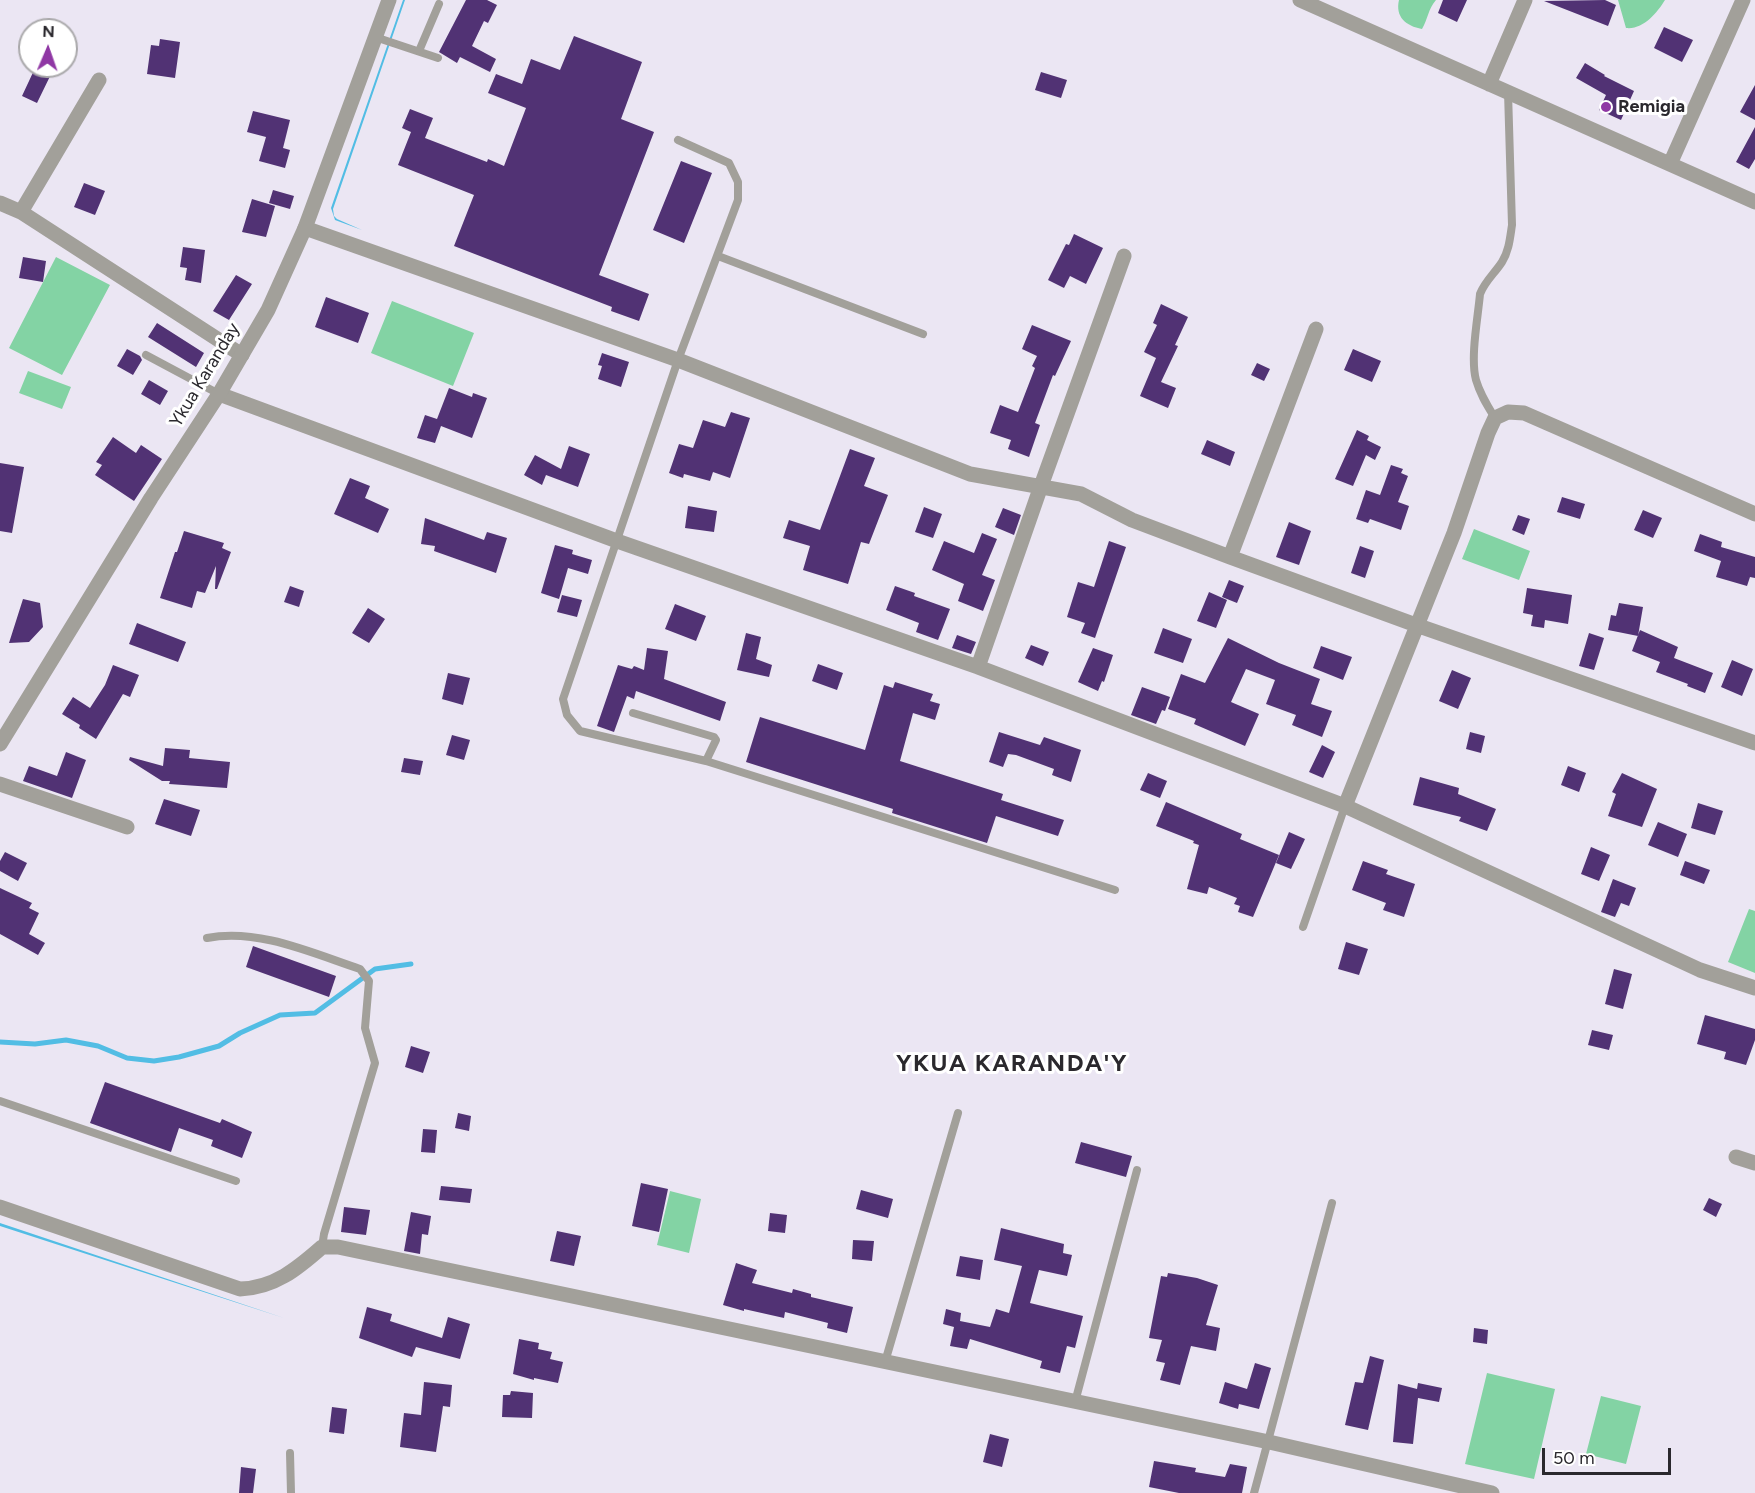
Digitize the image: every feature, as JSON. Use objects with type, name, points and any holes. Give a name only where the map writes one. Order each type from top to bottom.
[{"type":"street","name":"Ykua Karanday","points":[[0,744],[150,498],[219,394],[268,310],[305,228],[389,0]]},
{"type":"street","points":[[1489,84],[1525,0]]},
{"type":"street","points":[[1670,164],[1743,0]]},
{"type":"street","points":[[1304,1],[1755,202]]},
{"type":"street","points":[[21,212],[99,80]]},
{"type":"street","points":[[0,204],[21,212],[242,355]]},
{"type":"street","points":[[305,228],[678,360],[970,474],[1081,494],[1132,520],[1230,557],[1416,625],[1755,743]]},
{"type":"street","points":[[978,667],[1124,256]]},
{"type":"street","points":[[1230,557],[1316,329]]},
{"type":"street","points":[[219,394],[618,541],[978,667],[1345,806],[1700,970],[1755,988]]},
{"type":"street","points":[[1345,806],[1454,532],[1495,418],[1509,412],[1524,412],[1755,514]]},
{"type":"street","points":[[0,784],[127,826]]},
{"type":"street","points":[[1736,1157],[1755,1163]]},
{"type":"street","points":[[0,1207],[240,1289],[274,1282],[304,1264],[322,1247],[338,1247],[1269,1442],[1427,1486],[1492,1493]]},
{"type":"lane","points":[[419,51],[439,3]]},
{"type":"lane","points":[[375,37],[438,58]]},
{"type":"lane","points":[[1495,418],[1480,392],[1474,363],[1480,294],[1484,284],[1503,261],[1512,225],[1508,92]]},
{"type":"lane","points":[[678,140],[729,164],[738,182],[738,200],[678,360],[563,699],[567,715],[580,731],[706,761],[1115,890]]},
{"type":"lane","points":[[718,256],[923,334]]},
{"type":"lane","points":[[146,355],[219,394]]},
{"type":"lane","points":[[633,712],[714,737],[716,740],[706,761]]},
{"type":"lane","points":[[1303,927],[1345,806]]},
{"type":"lane","points":[[207,938],[236,935],[269,940],[360,969],[369,981],[365,1028],[375,1063],[322,1247]]},
{"type":"lane","points":[[0,1101],[236,1181]]},
{"type":"lane","points":[[885,1362],[958,1113]]},
{"type":"lane","points":[[1075,1402],[1137,1170]]},
{"type":"lane","points":[[1254,1493],[1332,1203]]},
{"type":"lane","points":[[290,1452],[291,1493]]},
{"type":"green space","points":[[1399,0],[1436,0],[1422,29],[1411,26],[1403,20],[1398,6]]},
{"type":"green space","points":[[1618,0],[1665,0],[1654,15],[1644,23],[1626,28]]},
{"type":"green space","points":[[56,257],[110,285],[62,375],[9,348]]},
{"type":"green space","points":[[392,301],[474,333],[453,386],[371,353]]},
{"type":"green space","points":[[28,371],[71,387],[62,409],[19,393]]},
{"type":"green space","points":[[1474,529],[1530,551],[1519,580],[1462,559]]},
{"type":"green space","points":[[1749,909],[1755,911],[1755,973],[1728,962]]},
{"type":"green space","points":[[670,1191],[701,1199],[689,1253],[657,1245]]},
{"type":"green space","points":[[1487,1373],[1555,1389],[1534,1479],[1465,1464]]},
{"type":"green space","points":[[1601,1396],[1641,1406],[1626,1464],[1586,1454]]},
{"type":"water","points":[[403,0],[405,0],[333,209],[337,219],[362,230],[335,220],[331,208]]},
{"type":"water","points":[[0,1223],[284,1318],[0,1226]]},
{"type":"building","points":[[466,0],[487,0],[497,5],[488,23],[484,21],[472,46],[496,59],[490,72],[460,57],[457,63],[439,52]]},
{"type":"building","points":[[1443,0],[1467,0],[1457,22],[1438,13]]},
{"type":"building","points":[[1605,0],[1616,5],[1608,26],[1544,1]]},
{"type":"building","points":[[1664,27],[1693,40],[1682,62],[1654,48]]},
{"type":"building","points":[[574,36],[642,62],[621,119],[654,132],[599,275],[649,294],[639,321],[611,311],[612,307],[454,246],[474,195],[398,165],[411,132],[402,128],[410,109],[433,118],[425,138],[487,162],[488,159],[504,166],[526,108],[488,93],[496,74],[522,84],[531,59],[560,70]]},
{"type":"building","points":[[160,39],[180,42],[175,78],[147,74],[151,45],[159,46]]},
{"type":"building","points":[[1585,63],[1604,76],[1634,91],[1621,120],[1599,110],[1606,95],[1576,78]]},
{"type":"building","points":[[1041,72],[1067,80],[1061,98],[1035,90]]},
{"type":"building","points":[[30,78],[49,78],[37,103],[22,96]]},
{"type":"building","points":[[1755,85],[1755,120],[1740,112]]},
{"type":"building","points":[[253,111],[290,120],[283,148],[290,150],[285,168],[259,161],[266,137],[247,132]]},
{"type":"building","points":[[1755,127],[1755,159],[1749,169],[1736,162]]},
{"type":"building","points":[[681,161],[712,173],[684,243],[653,230]]},
{"type":"building","points":[[84,183],[105,191],[95,215],[74,207]]},
{"type":"building","points":[[273,190],[294,196],[290,209],[269,203]]},
{"type":"building","points":[[252,199],[275,206],[266,237],[242,232]]},
{"type":"building","points":[[1074,234],[1103,248],[1086,284],[1070,276],[1064,288],[1048,280],[1066,244],[1069,245]]},
{"type":"building","points":[[183,247],[205,250],[201,283],[185,280],[187,268],[180,267]]},
{"type":"building","points":[[23,257],[46,261],[43,282],[19,278]]},
{"type":"building","points":[[236,275],[252,284],[229,320],[213,311]]},
{"type":"building","points":[[326,297],[369,313],[358,343],[315,327]]},
{"type":"building","points":[[1161,304],[1188,317],[1175,345],[1178,346],[1161,382],[1176,388],[1168,408],[1140,396],[1156,358],[1144,352],[1157,325],[1153,323]]},
{"type":"building","points":[[157,323],[204,353],[196,367],[148,337]]},
{"type":"building","points":[[1032,325],[1071,341],[1055,376],[1053,375],[1035,423],[1040,425],[1029,457],[1008,449],[1011,440],[990,433],[1000,405],[1018,412],[1035,368],[1032,366],[1037,356],[1022,349]]},
{"type":"building","points":[[127,349],[140,356],[142,360],[133,375],[117,366]]},
{"type":"building","points":[[1353,349],[1381,361],[1372,382],[1344,370]]},
{"type":"building","points":[[602,353],[629,362],[621,387],[598,379],[602,366],[598,365]]},
{"type":"building","points":[[1257,363],[1270,369],[1264,381],[1251,375]]},
{"type":"building","points":[[149,380],[168,391],[160,405],[141,394]]},
{"type":"building","points":[[449,388],[472,397],[473,393],[487,398],[472,438],[441,426],[435,443],[417,438],[425,415],[437,419]]},
{"type":"building","points":[[731,412],[750,418],[730,478],[713,472],[710,481],[684,474],[683,478],[669,473],[679,444],[693,448],[703,420],[725,427]]},
{"type":"building","points":[[1357,430],[1369,436],[1367,440],[1381,447],[1375,460],[1366,455],[1353,486],[1335,479]]},
{"type":"building","points":[[113,437],[136,453],[141,445],[162,459],[134,501],[95,475],[102,465],[96,462]]},
{"type":"building","points":[[1207,440],[1235,452],[1230,466],[1201,454]]},
{"type":"building","points":[[569,446],[590,454],[578,487],[546,475],[542,485],[524,475],[535,455],[561,469]]},
{"type":"building","points":[[850,449],[875,458],[864,486],[888,495],[869,544],[861,542],[848,584],[803,570],[810,546],[783,538],[789,520],[820,530]]},
{"type":"building","points":[[0,463],[24,467],[12,533],[0,531]]},
{"type":"building","points":[[1391,465],[1403,469],[1401,473],[1408,476],[1398,502],[1409,506],[1401,530],[1370,519],[1368,523],[1356,519],[1366,490],[1380,495]]},
{"type":"building","points":[[350,478],[370,486],[365,498],[389,509],[378,533],[334,514]]},
{"type":"building","points":[[1562,497],[1585,504],[1580,519],[1557,512]]},
{"type":"building","points":[[688,506],[717,511],[714,532],[685,528]]},
{"type":"building","points":[[924,507],[942,514],[933,538],[915,532]]},
{"type":"building","points":[[1003,508],[1021,515],[1014,535],[995,527]]},
{"type":"building","points":[[1643,510],[1662,518],[1653,538],[1634,530]]},
{"type":"building","points":[[1518,515],[1530,519],[1524,535],[1512,530]]},
{"type":"building","points":[[425,518],[484,540],[487,532],[507,538],[496,573],[434,551],[435,546],[421,544]]},
{"type":"building","points":[[1289,522],[1311,531],[1299,565],[1276,557]]},
{"type":"building","points":[[184,531],[224,543],[222,548],[231,552],[217,589],[215,589],[216,566],[205,593],[197,591],[192,608],[160,598]]},
{"type":"building","points":[[982,533],[997,539],[982,575],[995,580],[983,611],[958,601],[964,584],[932,570],[944,541],[974,553]]},
{"type":"building","points":[[1700,534],[1722,542],[1721,547],[1755,557],[1755,578],[1750,577],[1747,586],[1716,577],[1721,561],[1694,551]]},
{"type":"building","points":[[1109,541],[1126,547],[1095,638],[1081,633],[1085,623],[1067,617],[1078,582],[1094,587]]},
{"type":"building","points":[[555,545],[573,550],[572,554],[592,560],[588,574],[568,568],[559,599],[541,593]]},
{"type":"building","points":[[1360,546],[1374,551],[1365,578],[1351,573]]},
{"type":"building","points":[[1229,580],[1244,586],[1237,603],[1222,597]]},
{"type":"building","points":[[290,586],[304,591],[299,607],[284,602]]},
{"type":"building","points":[[895,586],[915,593],[914,596],[950,609],[938,640],[916,632],[919,623],[886,610]]},
{"type":"building","points":[[1527,588],[1572,595],[1568,624],[1545,620],[1544,628],[1531,626],[1533,615],[1523,613]]},
{"type":"building","points":[[1209,592],[1227,600],[1216,628],[1197,621]]},
{"type":"building","points":[[562,595],[582,600],[577,617],[557,612]]},
{"type":"building","points":[[23,599],[40,603],[43,627],[29,642],[9,643]]},
{"type":"building","points":[[1619,603],[1643,607],[1638,636],[1608,630],[1611,615],[1616,616]]},
{"type":"building","points":[[675,604],[706,616],[696,641],[665,629]]},
{"type":"building","points":[[368,608],[385,619],[369,643],[352,633]]},
{"type":"building","points":[[137,623],[186,642],[178,662],[129,644]]},
{"type":"building","points":[[1163,628],[1192,639],[1183,663],[1154,653]]},
{"type":"building","points":[[1640,630],[1678,647],[1674,658],[1713,673],[1705,693],[1656,672],[1660,662],[1632,651]]},
{"type":"building","points":[[746,633],[761,637],[756,659],[772,665],[769,677],[737,670]]},
{"type":"building","points":[[1589,633],[1604,638],[1594,670],[1579,666]]},
{"type":"building","points":[[957,635],[976,642],[971,654],[952,648]]},
{"type":"building","points":[[1228,638],[1279,663],[1320,679],[1311,704],[1332,711],[1322,737],[1292,725],[1296,715],[1266,704],[1275,680],[1246,669],[1231,702],[1259,714],[1245,746],[1194,724],[1196,719],[1168,709],[1181,674],[1205,683]]},
{"type":"building","points":[[1031,645],[1049,652],[1043,666],[1025,658]]},
{"type":"building","points":[[1321,646],[1352,657],[1343,680],[1313,668]]},
{"type":"building","points":[[647,648],[668,651],[664,679],[726,702],[720,721],[636,691],[634,699],[627,696],[614,732],[597,726],[618,665],[632,669],[634,666],[644,670]]},
{"type":"building","points":[[1093,648],[1113,655],[1104,682],[1102,681],[1098,691],[1078,682]]},
{"type":"building","points":[[1732,660],[1753,669],[1742,696],[1721,687]]},
{"type":"building","points":[[818,664],[843,673],[837,690],[812,681]]},
{"type":"building","points":[[113,665],[139,675],[130,697],[123,694],[96,739],[79,728],[80,725],[62,714],[73,697],[90,708],[105,685]]},
{"type":"building","points":[[1452,670],[1471,678],[1458,709],[1439,701]]},
{"type":"building","points":[[448,673],[470,678],[463,705],[442,699]]},
{"type":"building","points":[[895,682],[933,694],[930,701],[940,704],[935,720],[913,713],[900,761],[1003,794],[1001,800],[1064,820],[1058,836],[996,816],[987,843],[892,813],[893,809],[746,762],[760,717],[865,750],[884,685],[893,688]]},
{"type":"building","points":[[1142,687],[1170,697],[1165,711],[1162,710],[1156,724],[1131,715]]},
{"type":"building","points":[[999,732],[1040,745],[1044,737],[1081,750],[1071,782],[1052,775],[1054,769],[1016,755],[1008,754],[1003,767],[989,762]]},
{"type":"building","points":[[1470,732],[1485,736],[1481,753],[1466,749]]},
{"type":"building","points":[[452,735],[470,740],[464,760],[446,755]]},
{"type":"building","points":[[1322,745],[1335,752],[1323,778],[1309,772]]},
{"type":"building","points":[[165,748],[190,750],[189,758],[230,762],[227,788],[169,784],[170,781],[162,781],[129,760],[130,757],[163,766]]},
{"type":"building","points":[[66,752],[86,760],[72,798],[23,781],[29,766],[57,776]]},
{"type":"building","points":[[404,758],[423,761],[420,775],[401,772]]},
{"type":"building","points":[[1568,766],[1586,773],[1579,792],[1561,785]]},
{"type":"building","points":[[1148,773],[1167,781],[1160,798],[1140,790]]},
{"type":"building","points":[[1622,773],[1657,789],[1642,827],[1608,816],[1616,794],[1612,792]]},
{"type":"building","points":[[1420,777],[1459,788],[1458,794],[1496,809],[1487,831],[1459,821],[1461,817],[1413,805]]},
{"type":"building","points":[[164,799],[200,810],[191,836],[155,824]]},
{"type":"building","points":[[1166,802],[1242,834],[1240,839],[1279,855],[1253,917],[1238,912],[1240,906],[1234,904],[1237,898],[1209,887],[1207,894],[1187,889],[1199,845],[1156,826]]},
{"type":"building","points":[[1698,803],[1723,811],[1715,835],[1691,828]]},
{"type":"building","points":[[1658,822],[1687,834],[1678,857],[1648,845]]},
{"type":"building","points":[[1289,832],[1305,839],[1291,869],[1276,863]]},
{"type":"building","points":[[1591,847],[1610,855],[1599,881],[1581,874]]},
{"type":"building","points":[[5,852],[27,863],[18,881],[0,871],[0,861]]},
{"type":"building","points":[[1363,861],[1388,870],[1386,874],[1415,884],[1404,917],[1383,910],[1386,903],[1352,890]]},
{"type":"building","points":[[1685,861],[1710,870],[1704,884],[1680,875]]},
{"type":"building","points":[[1613,879],[1636,888],[1629,906],[1621,903],[1615,917],[1601,912]]},
{"type":"building","points":[[0,888],[32,903],[29,908],[39,913],[29,934],[45,943],[38,955],[0,934]]},
{"type":"building","points":[[1346,942],[1368,949],[1359,975],[1338,969]]},
{"type":"building","points":[[253,946],[336,976],[329,997],[246,967]]},
{"type":"building","points":[[1614,969],[1632,974],[1623,1009],[1605,1004]]},
{"type":"building","points":[[1705,1015],[1755,1029],[1755,1040],[1746,1065],[1724,1059],[1726,1052],[1697,1044]]},
{"type":"building","points":[[1592,1030],[1613,1035],[1609,1050],[1588,1045]]},
{"type":"building","points":[[411,1046],[430,1052],[423,1073],[405,1067]]},
{"type":"building","points":[[105,1082],[220,1123],[222,1119],[252,1132],[242,1158],[211,1146],[213,1140],[179,1128],[171,1152],[90,1123]]},
{"type":"building","points":[[458,1113],[471,1116],[469,1131],[455,1128]]},
{"type":"building","points":[[423,1129],[437,1130],[435,1153],[421,1152]]},
{"type":"building","points":[[1081,1142],[1132,1156],[1126,1177],[1075,1163]]},
{"type":"building","points":[[641,1183],[668,1189],[659,1232],[632,1226]]},
{"type":"building","points":[[441,1186],[472,1189],[470,1203],[439,1200]]},
{"type":"building","points":[[861,1190],[893,1199],[888,1218],[856,1209]]},
{"type":"building","points":[[1709,1198],[1722,1204],[1716,1217],[1703,1210]]},
{"type":"building","points":[[344,1207],[370,1210],[366,1235],[341,1232]]},
{"type":"building","points":[[411,1212],[431,1216],[428,1235],[422,1234],[420,1254],[404,1251]]},
{"type":"building","points":[[770,1213],[787,1215],[785,1233],[768,1231]]},
{"type":"building","points":[[1001,1228],[1064,1244],[1063,1253],[1072,1255],[1067,1276],[1039,1270],[1030,1303],[1083,1316],[1075,1348],[1067,1346],[1060,1373],[1040,1368],[1042,1361],[970,1339],[967,1349],[950,1346],[954,1327],[943,1324],[946,1309],[961,1313],[960,1321],[990,1327],[996,1309],[1009,1313],[1022,1266],[994,1260]]},
{"type":"building","points":[[557,1231],[581,1236],[574,1266],[550,1261]]},
{"type":"building","points":[[853,1240],[874,1241],[872,1261],[852,1259]]},
{"type":"building","points":[[960,1256],[983,1260],[980,1280],[956,1276]]},
{"type":"building","points":[[736,1263],[757,1270],[752,1283],[792,1293],[793,1289],[811,1294],[811,1297],[853,1307],[847,1333],[827,1328],[828,1323],[785,1312],[784,1318],[723,1305]]},
{"type":"building","points":[[1168,1273],[1197,1278],[1218,1285],[1206,1325],[1220,1328],[1216,1351],[1191,1346],[1180,1385],[1160,1380],[1165,1363],[1156,1361],[1162,1340],[1149,1338],[1161,1276],[1167,1277]]},
{"type":"building","points":[[367,1307],[392,1314],[390,1321],[442,1338],[448,1317],[470,1324],[460,1359],[416,1347],[412,1357],[359,1338]]},
{"type":"building","points":[[1474,1328],[1488,1330],[1487,1344],[1473,1342]]},
{"type":"building","points":[[519,1339],[539,1343],[538,1349],[552,1352],[550,1359],[563,1362],[558,1383],[513,1374]]},
{"type":"building","points":[[1370,1356],[1384,1360],[1368,1430],[1345,1425],[1355,1382],[1363,1383]]},
{"type":"building","points":[[1255,1363],[1271,1368],[1259,1409],[1239,1404],[1238,1409],[1219,1403],[1225,1382],[1247,1389]]},
{"type":"building","points":[[424,1382],[452,1385],[450,1407],[443,1406],[436,1452],[400,1447],[404,1413],[421,1415]]},
{"type":"building","points":[[1418,1383],[1442,1388],[1439,1402],[1418,1398],[1413,1444],[1393,1442],[1398,1384],[1417,1389]]},
{"type":"building","points":[[511,1391],[533,1393],[532,1418],[502,1417],[503,1395],[510,1395]]},
{"type":"building","points":[[332,1407],[347,1409],[344,1434],[329,1432]]},
{"type":"building","points":[[990,1434],[1009,1439],[1002,1467],[983,1462]]},
{"type":"building","points":[[1154,1461],[1196,1468],[1195,1472],[1225,1477],[1230,1464],[1247,1467],[1242,1493],[1179,1493],[1149,1487]]},
{"type":"building","points":[[241,1467],[256,1469],[253,1493],[239,1493]]},
{"type":"waterway","points":[[0,1042],[35,1044],[66,1040],[98,1046],[127,1058],[154,1061],[179,1057],[219,1046],[240,1033],[280,1015],[315,1013],[375,969],[411,964]]},
{"type":"place","name":"Remigia","points":[[1606,107]]},
{"type":"district","name":"YKUA KARANDA'Y","points":[[1012,1064]]}]
